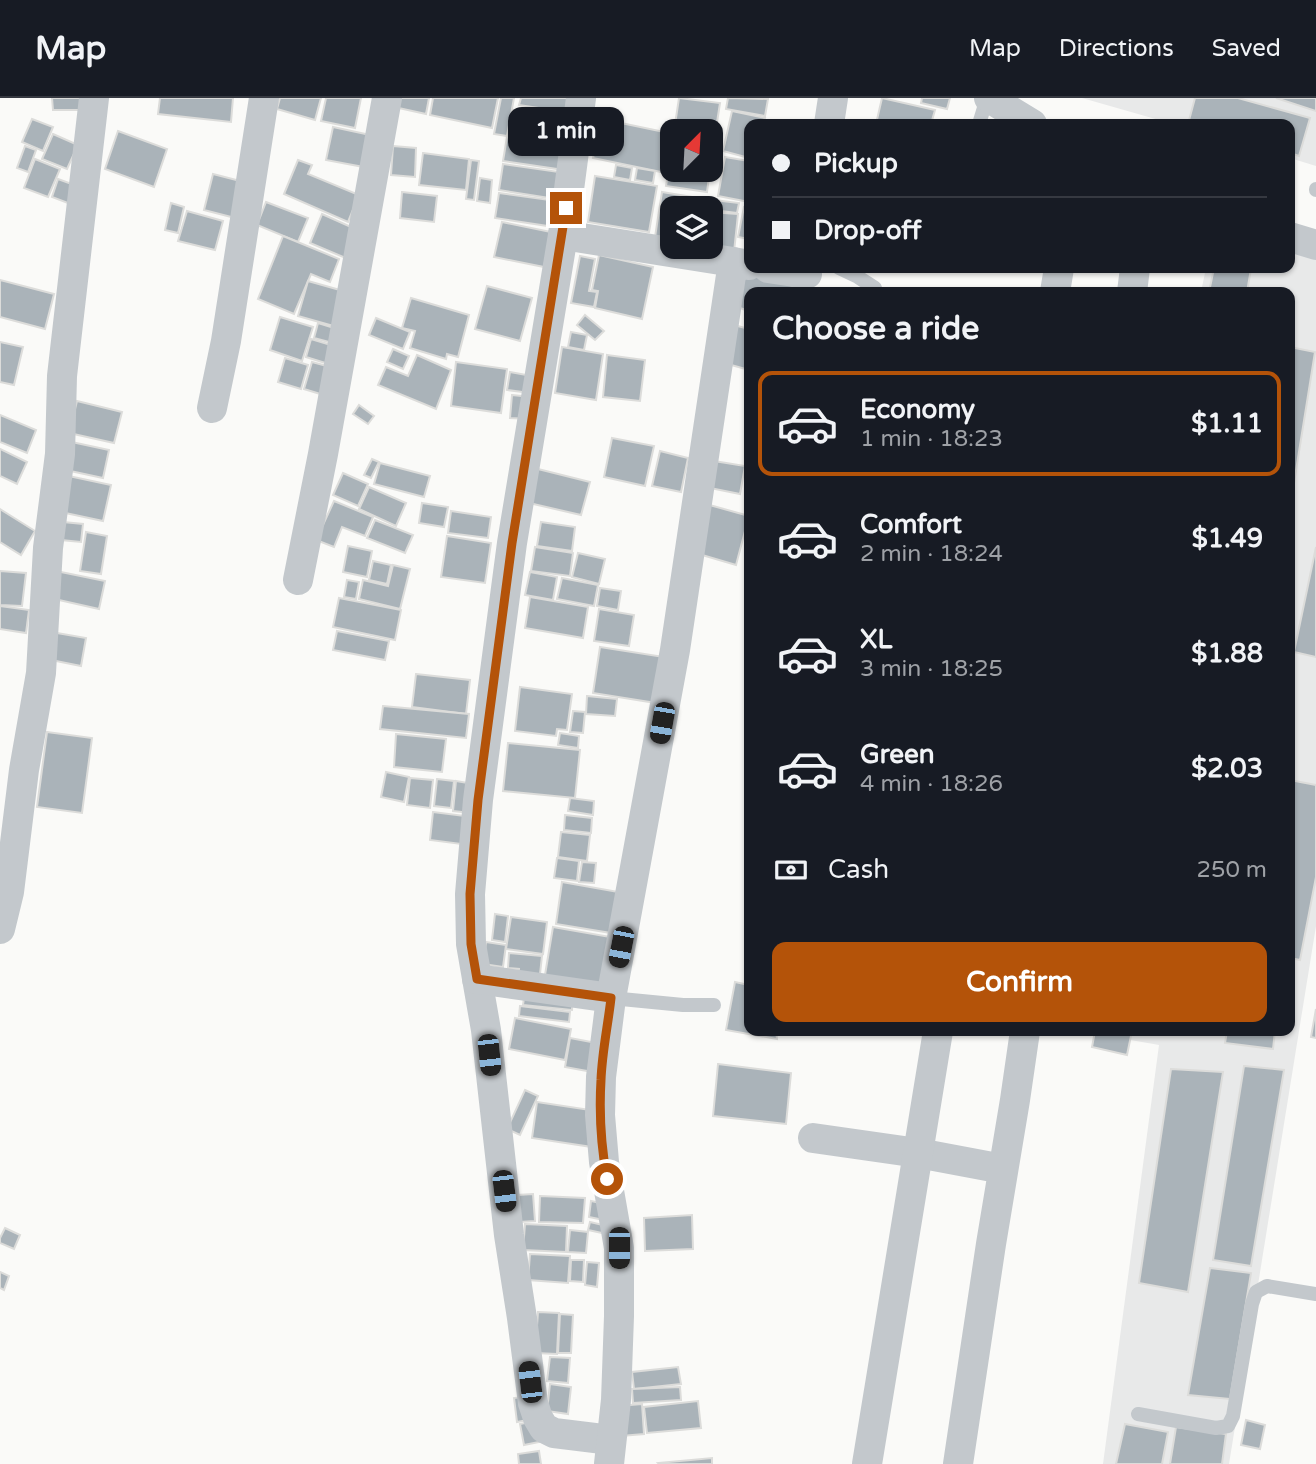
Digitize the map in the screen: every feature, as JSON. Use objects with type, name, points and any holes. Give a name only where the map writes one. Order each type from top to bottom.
[{"type":"street","points":[[0,929],[9,892],[24,770],[41,673],[48,548],[60,454],[62,376],[94,98]]},
{"type":"street","points":[[212,408],[226,341],[264,98]]},
{"type":"street","points":[[298,580],[324,454],[387,98]]},
{"type":"street","points":[[563,235],[741,263],[675,650],[611,998],[601,1077],[600,1115],[604,1162],[619,1248],[616,1400],[610,1452],[544,1428],[533,1403],[505,1202],[486,1030],[471,944],[470,894],[478,800],[512,543],[563,235],[581,98]]},
{"type":"street","points":[[830,119],[834,98]]},
{"type":"street","points":[[988,98],[1024,119]]},
{"type":"street","points":[[1295,239],[1316,245]]},
{"type":"street","points":[[788,273],[807,278]]},
{"type":"street","points":[[477,979],[611,998]]},
{"type":"street","points":[[867,1464],[936,1036]]},
{"type":"street","points":[[958,1464],[1024,1036]]},
{"type":"street","points":[[813,1138],[918,1153],[1003,1169]]},
{"type":"lane","points":[[981,119],[988,98]]},
{"type":"lane","points":[[850,273],[873,287]]},
{"type":"lane","points":[[611,998],[683,1005],[714,1005]]},
{"type":"lane","points":[[1139,1414],[1216,1427],[1228,1426],[1233,1416],[1256,1292],[1266,1286],[1316,1294]]},
{"type":"shaded area","points":[[1082,98],[1316,98],[1316,166],[1295,160],[1295,119],[1156,119]]},
{"type":"shaded area","points":[[1295,247],[1316,253],[1316,926],[1229,1464],[1103,1464],[1159,1045],[1108,1036],[1295,1036],[1295,287],[1202,287],[1205,273],[1295,273]]},
{"type":"building","points":[[52,98],[89,98],[88,110],[53,110]]},
{"type":"building","points":[[160,98],[233,98],[231,122],[158,114]]},
{"type":"building","points":[[280,98],[321,98],[315,120],[277,109]]},
{"type":"building","points":[[326,98],[361,98],[355,128],[321,121]]},
{"type":"building","points":[[395,98],[429,98],[426,114],[394,107]]},
{"type":"building","points":[[433,98],[498,98],[492,128],[430,115]]},
{"type":"building","points":[[501,98],[514,98],[507,136],[494,134]]},
{"type":"building","points":[[521,98],[574,98],[571,113],[519,105]]},
{"type":"building","points":[[679,98],[720,103],[718,119],[676,119]]},
{"type":"building","points":[[728,98],[768,99],[765,116],[726,109]]},
{"type":"building","points":[[882,98],[935,110],[932,119],[877,119]]},
{"type":"building","points":[[922,98],[950,98],[947,109],[921,103]]},
{"type":"building","points":[[1195,98],[1238,98],[1310,118],[1299,156],[1295,155],[1295,119],[1189,119]]},
{"type":"building","points":[[1276,98],[1316,98],[1316,111]]},
{"type":"building","points":[[518,110],[572,118],[568,142],[514,134]]},
{"type":"building","points":[[732,111],[765,118],[744,119],[744,157],[723,151]]},
{"type":"building","points":[[32,119],[53,127],[43,151],[22,142]]},
{"type":"building","points":[[602,119],[660,131],[660,172],[593,158]]},
{"type":"building","points":[[333,127],[375,136],[369,168],[326,160]]},
{"type":"building","points":[[118,131],[167,149],[154,187],[105,169]]},
{"type":"building","points":[[53,134],[78,145],[67,169],[42,159]]},
{"type":"building","points":[[507,137],[568,146],[564,170],[503,161]]},
{"type":"building","points":[[25,146],[36,150],[28,172],[17,168]]},
{"type":"building","points":[[393,146],[416,148],[415,177],[391,175]]},
{"type":"building","points":[[423,153],[469,159],[466,190],[419,185]]},
{"type":"building","points":[[725,157],[744,160],[744,201],[718,196],[721,182],[723,182]]},
{"type":"building","points":[[35,159],[60,169],[48,197],[24,188]]},
{"type":"building","points":[[298,160],[312,165],[308,174],[359,195],[348,222],[284,194]]},
{"type":"building","points":[[471,160],[479,161],[474,200],[466,199]]},
{"type":"building","points":[[503,164],[566,173],[562,200],[499,190]]},
{"type":"building","points":[[616,165],[632,168],[630,180],[614,177]]},
{"type":"building","points":[[637,168],[655,171],[653,183],[635,180]]},
{"type":"building","points":[[213,174],[248,183],[239,219],[204,210]]},
{"type":"building","points":[[595,176],[657,186],[649,232],[588,222]]},
{"type":"building","points":[[480,178],[492,180],[490,203],[477,201]]},
{"type":"building","points":[[58,179],[80,187],[73,205],[52,197]]},
{"type":"building","points":[[667,182],[708,182],[707,192],[666,186]]},
{"type":"building","points":[[402,192],[437,196],[434,222],[400,218]]},
{"type":"building","points":[[662,192],[687,196],[661,196]]},
{"type":"building","points":[[499,193],[564,202],[561,228],[495,218]]},
{"type":"building","points":[[723,201],[739,203],[737,213],[723,211]]},
{"type":"building","points":[[266,202],[308,218],[298,242],[257,225]]},
{"type":"building","points":[[171,203],[184,207],[178,233],[165,230]]},
{"type":"building","points":[[660,205],[660,238],[655,237]]},
{"type":"building","points":[[744,207],[744,238],[738,237]]},
{"type":"building","points":[[187,211],[223,221],[215,250],[178,241]]},
{"type":"building","points":[[723,213],[738,214],[734,252],[723,250]]},
{"type":"building","points":[[322,214],[360,231],[348,259],[310,243]]},
{"type":"building","points":[[502,222],[551,232],[544,267],[494,257]]},
{"type":"building","points":[[283,236],[339,259],[330,282],[311,274],[294,314],[258,299]]},
{"type":"building","points":[[599,255],[653,267],[642,319],[595,308],[598,291],[592,290]]},
{"type":"building","points":[[580,256],[595,259],[589,291],[597,292],[594,307],[571,303]]},
{"type":"building","points":[[746,273],[797,287],[744,287],[744,309],[737,307]]},
{"type":"building","points":[[1213,273],[1250,273],[1248,287],[1210,287]]},
{"type":"building","points":[[0,280],[54,294],[45,329],[0,317]]},
{"type":"building","points":[[308,281],[347,292],[337,327],[298,316]]},
{"type":"building","points":[[487,286],[532,298],[520,341],[475,329]]},
{"type":"building","points":[[411,298],[469,315],[458,357],[447,354],[446,359],[410,348],[415,331],[402,328]]},
{"type":"building","points":[[585,315],[604,331],[595,340],[577,325]]},
{"type":"building","points":[[280,317],[313,327],[302,361],[270,350]]},
{"type":"building","points":[[376,318],[410,332],[403,349],[369,335]]},
{"type":"building","points":[[318,323],[344,331],[340,345],[314,338]]},
{"type":"building","points":[[734,325],[744,328],[744,369],[724,363]]},
{"type":"building","points":[[571,332],[587,335],[584,350],[568,347]]},
{"type":"building","points":[[311,339],[341,348],[335,366],[306,357]]},
{"type":"building","points":[[0,342],[23,347],[14,385],[0,382]]},
{"type":"building","points":[[562,347],[603,354],[596,400],[555,393]]},
{"type":"building","points":[[1295,348],[1315,352],[1295,477]]},
{"type":"building","points":[[393,349],[409,356],[403,369],[387,362]]},
{"type":"building","points":[[417,355],[451,370],[436,409],[378,385],[386,367],[408,376]]},
{"type":"building","points":[[607,355],[645,360],[640,401],[603,397]]},
{"type":"building","points":[[285,358],[308,365],[301,389],[278,382]]},
{"type":"building","points":[[312,362],[338,369],[330,397],[304,389]]},
{"type":"building","points":[[456,362],[507,369],[501,413],[451,406]]},
{"type":"building","points":[[510,372],[532,376],[530,393],[507,390]]},
{"type":"building","points":[[512,395],[531,397],[530,419],[510,418]]},
{"type":"building","points":[[77,401],[122,412],[114,443],[69,433]]},
{"type":"building","points":[[359,405],[374,416],[368,424],[353,414]]},
{"type":"building","points":[[0,415],[36,430],[27,453],[0,442]]},
{"type":"building","points":[[612,438],[654,446],[645,486],[604,477]]},
{"type":"building","points":[[67,441],[109,450],[103,478],[61,469]]},
{"type":"building","points":[[0,449],[27,462],[17,484],[0,476]]},
{"type":"building","points":[[660,451],[688,458],[681,492],[652,486]]},
{"type":"building","points":[[372,459],[379,462],[371,478],[364,475]]},
{"type":"building","points":[[714,461],[744,466],[740,494],[710,488]]},
{"type":"building","points":[[380,463],[430,476],[424,497],[374,484]]},
{"type":"building","points":[[538,469],[590,482],[581,515],[529,503]]},
{"type":"building","points":[[343,473],[368,484],[358,506],[333,495]]},
{"type":"building","points":[[64,475],[111,485],[103,521],[56,511]]},
{"type":"building","points":[[369,487],[406,503],[396,526],[359,509]]},
{"type":"building","points":[[334,501],[373,517],[365,536],[342,527],[334,547],[316,540]]},
{"type":"building","points":[[422,503],[448,507],[444,527],[419,523]]},
{"type":"building","points":[[706,504],[744,515],[744,535],[736,565],[692,552]]},
{"type":"building","points":[[0,509],[35,531],[21,555],[0,542]]},
{"type":"building","points":[[451,511],[491,517],[488,538],[448,533]]},
{"type":"building","points":[[375,520],[413,535],[405,553],[367,538]]},
{"type":"building","points":[[63,522],[83,524],[81,542],[61,540]]},
{"type":"building","points":[[541,522],[575,527],[572,551],[537,546]]},
{"type":"building","points":[[86,532],[107,536],[101,574],[80,571]]},
{"type":"building","points":[[447,536],[491,543],[485,583],[441,577]]},
{"type":"building","points":[[348,546],[372,551],[367,577],[343,572]]},
{"type":"building","points":[[535,547],[573,553],[570,576],[531,571]]},
{"type":"building","points":[[1316,547],[1316,657],[1295,652]]},
{"type":"building","points":[[578,553],[605,559],[599,584],[572,577]]},
{"type":"building","points":[[373,561],[391,565],[387,584],[369,580]]},
{"type":"building","points":[[393,565],[410,569],[400,609],[359,599],[363,580],[388,586]]},
{"type":"building","points":[[0,571],[26,573],[22,606],[0,605]]},
{"type":"building","points":[[56,571],[105,581],[99,609],[50,598]]},
{"type":"building","points":[[530,572],[557,577],[553,600],[525,595]]},
{"type":"building","points":[[562,578],[598,585],[594,606],[557,599]]},
{"type":"building","points":[[347,580],[359,582],[356,599],[344,597]]},
{"type":"building","points":[[600,588],[621,591],[618,610],[597,606]]},
{"type":"building","points":[[530,597],[588,607],[583,638],[525,628]]},
{"type":"building","points":[[339,598],[401,610],[395,640],[333,627]]},
{"type":"building","points":[[0,606],[29,610],[26,633],[0,629]]},
{"type":"building","points":[[599,609],[634,615],[629,646],[594,641]]},
{"type":"building","points":[[337,631],[389,641],[385,660],[333,650]]},
{"type":"building","points":[[57,633],[86,638],[81,666],[51,660]]},
{"type":"building","points":[[600,647],[664,657],[656,703],[593,693]]},
{"type":"building","points":[[416,674],[470,680],[466,714],[412,707]]},
{"type":"building","points":[[520,687],[572,694],[567,730],[557,729],[556,736],[515,731]]},
{"type":"building","points":[[587,696],[617,699],[615,716],[586,714]]},
{"type":"building","points":[[383,706],[469,714],[466,738],[380,729]]},
{"type":"building","points":[[573,711],[585,712],[583,733],[570,732]]},
{"type":"building","points":[[47,732],[92,738],[82,813],[37,807]]},
{"type":"building","points":[[560,733],[579,736],[578,748],[558,745]]},
{"type":"building","points":[[396,734],[446,739],[442,772],[394,767]]},
{"type":"building","points":[[508,743],[580,750],[575,798],[503,791]]},
{"type":"building","points":[[386,772],[409,777],[404,802],[381,797]]},
{"type":"building","points":[[410,778],[433,780],[430,808],[407,805]]},
{"type":"building","points":[[437,779],[454,781],[451,808],[434,806]]},
{"type":"building","points":[[456,781],[474,784],[471,813],[453,811]]},
{"type":"building","points":[[1295,781],[1316,785],[1316,877],[1300,960],[1295,959]]},
{"type":"building","points":[[570,798],[594,801],[593,815],[568,811]]},
{"type":"building","points":[[433,812],[465,816],[461,844],[430,840]]},
{"type":"building","points":[[565,815],[592,818],[591,833],[564,830]]},
{"type":"building","points":[[561,832],[590,835],[587,861],[558,857]]},
{"type":"building","points":[[557,858],[579,861],[577,881],[554,878]]},
{"type":"building","points":[[582,862],[596,863],[594,883],[579,882]]},
{"type":"building","points":[[562,882],[624,893],[617,934],[556,924]]},
{"type":"building","points":[[495,914],[508,916],[505,942],[492,940]]},
{"type":"building","points":[[511,917],[547,922],[543,954],[506,949]]},
{"type":"building","points":[[553,927],[616,938],[607,992],[544,981]]},
{"type":"building","points":[[486,942],[506,945],[503,967],[483,964]]},
{"type":"building","points":[[509,953],[542,956],[539,983],[518,981],[519,969],[508,968]]},
{"type":"building","points":[[735,982],[744,984],[744,1033],[726,1030]]},
{"type":"building","points":[[525,990],[573,995],[572,1010],[523,1005]]},
{"type":"building","points":[[520,1006],[570,1012],[569,1022],[519,1016]]},
{"type":"building","points":[[1316,1009],[1316,1038],[1311,1037]]},
{"type":"building","points":[[515,1018],[571,1029],[565,1060],[509,1049]]},
{"type":"building","points":[[1094,1036],[1131,1036],[1127,1055],[1092,1047]]},
{"type":"building","points":[[1226,1036],[1274,1036],[1273,1049],[1225,1043]]},
{"type":"building","points":[[570,1038],[602,1044],[598,1073],[565,1067]]},
{"type":"building","points":[[718,1064],[791,1073],[786,1124],[713,1116]]},
{"type":"building","points":[[1244,1066],[1284,1070],[1251,1266],[1213,1260]]},
{"type":"building","points":[[1171,1069],[1223,1072],[1188,1292],[1139,1283]]},
{"type":"building","points":[[525,1090],[538,1096],[520,1135],[507,1129]]},
{"type":"building","points":[[537,1102],[597,1111],[592,1147],[532,1138]]},
{"type":"building","points":[[533,1194],[535,1221],[519,1222],[517,1195]]},
{"type":"building","points":[[540,1196],[585,1198],[583,1223],[539,1222]]},
{"type":"building","points":[[591,1201],[606,1204],[604,1220],[589,1217]]},
{"type":"building","points":[[692,1215],[693,1249],[645,1251],[644,1218]]},
{"type":"building","points":[[590,1222],[603,1225],[602,1233],[588,1230]]},
{"type":"building","points":[[525,1224],[567,1226],[566,1252],[523,1250]]},
{"type":"building","points":[[5,1228],[20,1235],[14,1249],[0,1243]]},
{"type":"building","points":[[570,1230],[588,1232],[586,1253],[568,1252]]},
{"type":"building","points":[[530,1254],[570,1256],[568,1283],[528,1280]]},
{"type":"building","points":[[571,1260],[584,1260],[583,1282],[570,1281]]},
{"type":"building","points":[[587,1262],[599,1263],[597,1287],[585,1285]]},
{"type":"building","points":[[1210,1268],[1251,1273],[1230,1399],[1188,1395]]},
{"type":"building","points":[[0,1272],[9,1276],[4,1290],[0,1288]]},
{"type":"building","points":[[538,1312],[559,1313],[557,1354],[535,1353]]},
{"type":"building","points":[[560,1314],[573,1315],[571,1353],[558,1353]]},
{"type":"building","points":[[550,1357],[570,1358],[568,1383],[547,1381]]},
{"type":"building","points":[[678,1367],[681,1384],[634,1389],[632,1372]]},
{"type":"building","points":[[550,1384],[571,1387],[568,1414],[547,1411]]},
{"type":"building","points":[[680,1387],[681,1400],[633,1403],[632,1389]]},
{"type":"building","points":[[529,1396],[533,1419],[517,1422],[514,1398]]},
{"type":"building","points":[[698,1401],[701,1428],[647,1433],[644,1407]]},
{"type":"building","points":[[642,1404],[644,1434],[621,1436],[618,1406]]},
{"type":"building","points":[[1246,1420],[1265,1425],[1260,1449],[1241,1445]]},
{"type":"building","points":[[535,1421],[539,1442],[524,1445],[520,1424]]},
{"type":"building","points":[[1125,1424],[1168,1432],[1162,1464],[1116,1464]]},
{"type":"building","points":[[1176,1427],[1226,1434],[1222,1464],[1170,1464]]},
{"type":"building","points":[[539,1451],[541,1464],[519,1464],[518,1454]]},
{"type":"building","points":[[712,1458],[712,1464],[658,1463]]},
{"type":"route","points":[[566,208],[512,543],[478,800],[470,894],[471,944],[477,979],[611,998],[601,1077],[600,1115],[607,1179]]}]
